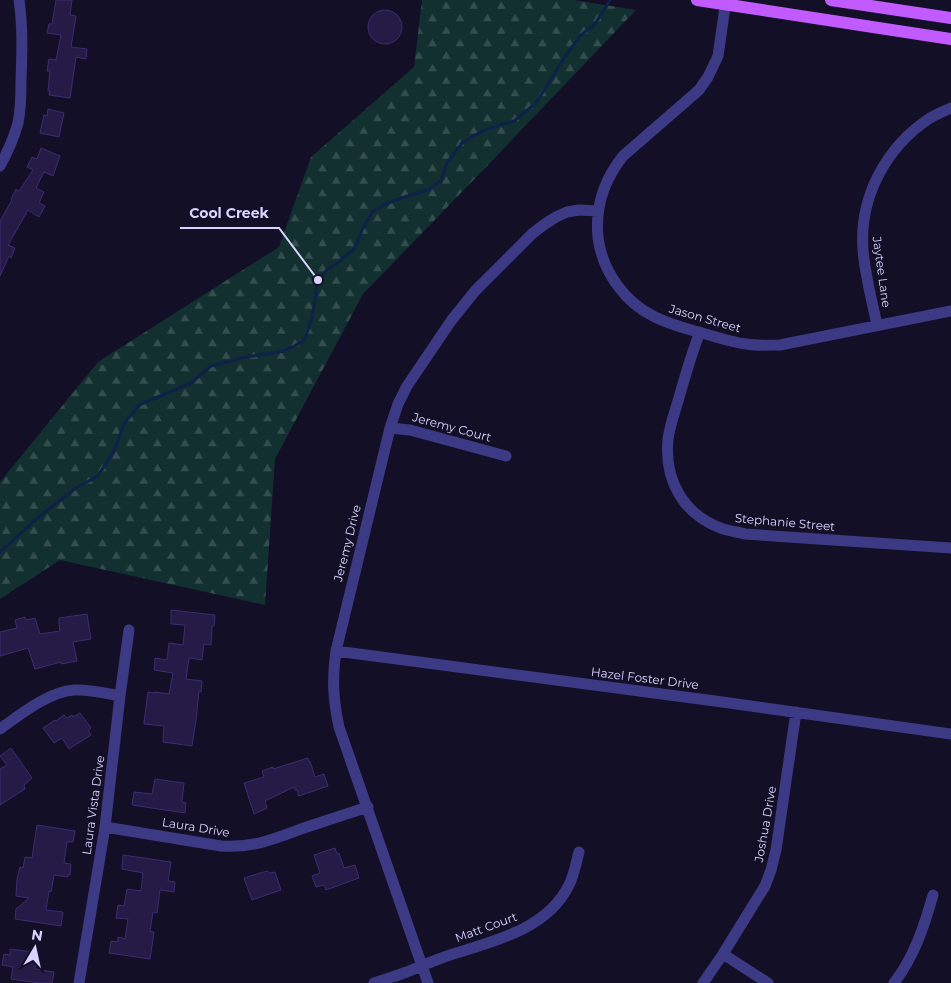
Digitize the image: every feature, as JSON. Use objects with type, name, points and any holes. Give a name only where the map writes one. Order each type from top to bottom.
[{"type":"main road","points":[[697,0],[726,2],[951,38]]},
{"type":"main road","points":[[831,0],[951,18]]},
{"type":"street","points":[[0,166],[8,152],[18,123],[22,58],[19,0]]},
{"type":"street","name":"Jason Street","points":[[726,2],[718,56],[708,77],[699,90],[623,156],[607,179],[598,211],[597,227],[599,246],[604,264],[612,278],[637,306],[655,317],[745,344],[780,345],[951,311]]},
{"type":"street","name":"Jaytee Lane","points":[[877,325],[866,267],[863,238],[866,210],[872,186],[879,171],[902,141],[932,117],[951,108]]},
{"type":"street","name":"Jeremy Drive","points":[[422,965],[339,727],[333,687],[336,651],[390,428],[398,404],[407,386],[424,358],[475,291],[533,233],[556,217],[567,212],[579,210],[598,211]]},
{"type":"street","name":"Stephanie Street","points":[[700,332],[668,438],[668,456],[673,485],[681,499],[694,512],[708,522],[723,529],[745,534],[951,548]]},
{"type":"street","name":"Jeremy Court","points":[[390,428],[410,430],[506,456]]},
{"type":"street","name":"Laura Vista Drive","points":[[79,983],[105,827],[129,630]]},
{"type":"street","name":"Hazel Foster Drive","points":[[336,651],[951,734]]},
{"type":"street","points":[[0,729],[41,701],[61,693],[73,690],[88,690],[120,696]]},
{"type":"street","name":"Joshua Drive","points":[[703,983],[755,904],[771,870],[796,712]]},
{"type":"street","name":"Laura Drive","points":[[105,827],[221,846],[250,846],[368,807]]},
{"type":"street","name":"Matt Court","points":[[374,983],[528,927],[552,909],[562,898],[570,885],[579,852]]},
{"type":"street","points":[[894,983],[916,946],[925,924],[933,895]]},
{"type":"street","points":[[723,954],[768,983]]},
{"type":"street","points":[[422,965],[428,983]]},
{"type":"green space","points":[[422,0],[574,0],[636,10],[363,294],[275,459],[265,605],[60,560],[0,599],[0,482],[98,362],[279,247],[311,157],[414,67]]},
{"type":"building","points":[[56,0],[72,0],[70,15],[76,16],[71,47],[87,49],[86,59],[76,57],[70,98],[49,95],[50,91],[48,91],[50,71],[47,71],[49,59],[56,60],[61,35],[47,33],[49,24],[52,24]]},
{"type":"building","points":[[385,10],[392,11],[397,15],[401,20],[401,34],[397,39],[392,43],[385,44],[378,43],[373,39],[369,34],[368,27],[369,20],[373,15],[378,11]]},
{"type":"building","points":[[48,109],[64,113],[59,137],[40,133],[44,115],[47,116]]},
{"type":"building","points":[[41,148],[60,156],[53,176],[44,172],[36,188],[44,192],[39,203],[45,206],[39,217],[28,210],[8,245],[15,248],[11,258],[9,256],[0,276],[0,221],[16,189],[19,191],[33,170],[27,167],[32,157],[37,159]]},
{"type":"building","points":[[171,610],[215,615],[214,626],[212,626],[211,645],[204,644],[202,660],[189,658],[186,679],[202,681],[192,746],[163,742],[164,726],[144,724],[148,692],[169,694],[173,673],[154,670],[155,658],[167,660],[169,643],[183,645],[185,625],[171,624]]},
{"type":"building","points":[[87,614],[91,639],[73,642],[77,661],[61,664],[61,662],[35,669],[28,648],[0,656],[0,632],[17,628],[15,620],[25,617],[26,620],[35,618],[40,634],[60,631],[59,618]]},
{"type":"building","points":[[80,713],[91,728],[88,730],[91,735],[69,749],[62,738],[54,743],[43,728],[64,715],[67,718]]},
{"type":"building","points":[[11,748],[32,778],[24,785],[25,789],[0,805],[0,769],[7,765],[0,756]]},
{"type":"building","points":[[308,758],[315,777],[324,774],[328,786],[299,796],[294,787],[265,801],[267,808],[254,814],[244,783],[264,777],[262,771]]},
{"type":"building","points":[[155,779],[184,783],[182,802],[186,803],[185,813],[132,805],[134,792],[152,794]]},
{"type":"building","points":[[37,825],[75,831],[73,842],[67,842],[64,863],[71,864],[70,875],[68,874],[68,877],[54,875],[46,910],[63,912],[61,926],[15,919],[16,909],[29,898],[16,896],[17,879],[20,867],[23,868],[25,857],[32,858]]},
{"type":"building","points":[[335,848],[337,854],[339,853],[344,868],[355,865],[359,878],[326,890],[324,885],[316,887],[312,876],[320,873],[314,855]]},
{"type":"building","points":[[123,855],[171,862],[168,881],[175,882],[174,892],[160,890],[157,913],[153,912],[150,931],[154,932],[150,959],[109,953],[111,941],[118,942],[118,937],[125,939],[128,919],[116,918],[118,905],[124,906],[127,889],[141,891],[143,873],[122,869]]},
{"type":"building","points":[[267,871],[270,873],[275,872],[281,890],[252,900],[244,878]]},
{"type":"building","points":[[10,949],[33,952],[32,958],[36,959],[35,969],[54,972],[52,983],[11,979],[13,967],[2,965],[4,954],[10,955]]},
{"type":"waterway","points":[[0,552],[41,515],[76,488],[98,476],[115,449],[124,424],[139,405],[191,383],[211,366],[241,358],[284,351],[304,341],[312,318],[318,280],[327,270],[355,248],[362,230],[373,211],[395,200],[427,190],[441,181],[447,163],[462,143],[484,130],[514,121],[536,103],[566,55],[581,35],[595,24],[610,0]]},
{"type":"place","name":"Cool Creek","points":[[318,280]]}]
